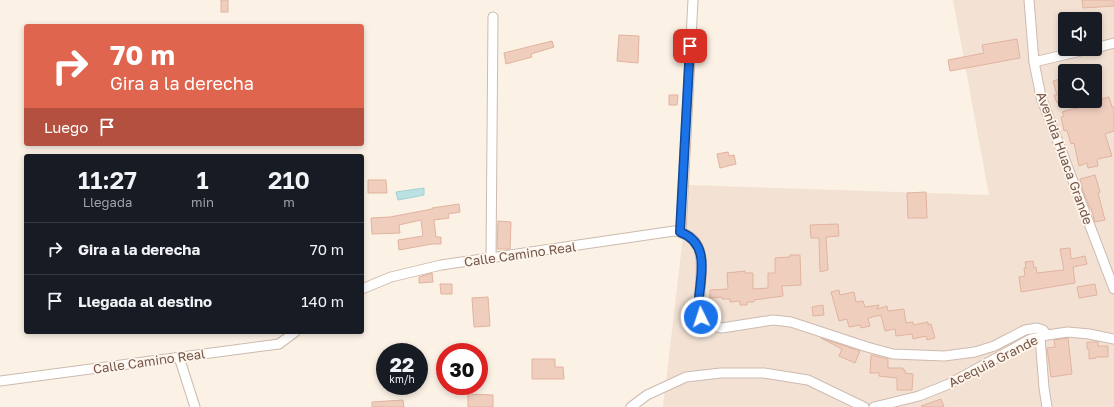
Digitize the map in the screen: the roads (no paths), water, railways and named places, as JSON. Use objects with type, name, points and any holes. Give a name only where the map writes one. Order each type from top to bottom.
[{"type":"street","points":[[693,0],[680,232],[688,235],[695,242],[700,252],[702,262],[699,301],[701,317],[706,324],[722,328],[772,320],[791,322],[893,354],[944,356],[975,352],[994,346],[1025,330],[1037,328],[1043,330],[1044,388],[1047,407]]},
{"type":"street","name":"Avenida Huaca Grande","points":[[1029,0],[1034,62],[1042,97],[1114,289]]},
{"type":"street","points":[[491,258],[493,17]]},
{"type":"street","points":[[1102,46],[1114,43]]},
{"type":"street","points":[[1034,62],[1059,56]]},
{"type":"street","name":"Calle Camino Real","points":[[364,288],[392,277],[441,265],[674,231],[680,232]]},
{"type":"street","name":"Acequia Grande","points":[[874,407],[919,396],[949,384],[1031,339],[1068,332],[1089,334],[1114,340]]},
{"type":"street","name":"Calle Camino Real","points":[[0,381],[278,344],[292,334]]},
{"type":"street","points":[[179,357],[195,407]]},
{"type":"street","points":[[631,407],[647,395],[686,377],[729,373],[764,373],[808,380],[864,407]]},
{"type":"water","points":[[424,188],[424,195],[398,200],[396,192]]}]
